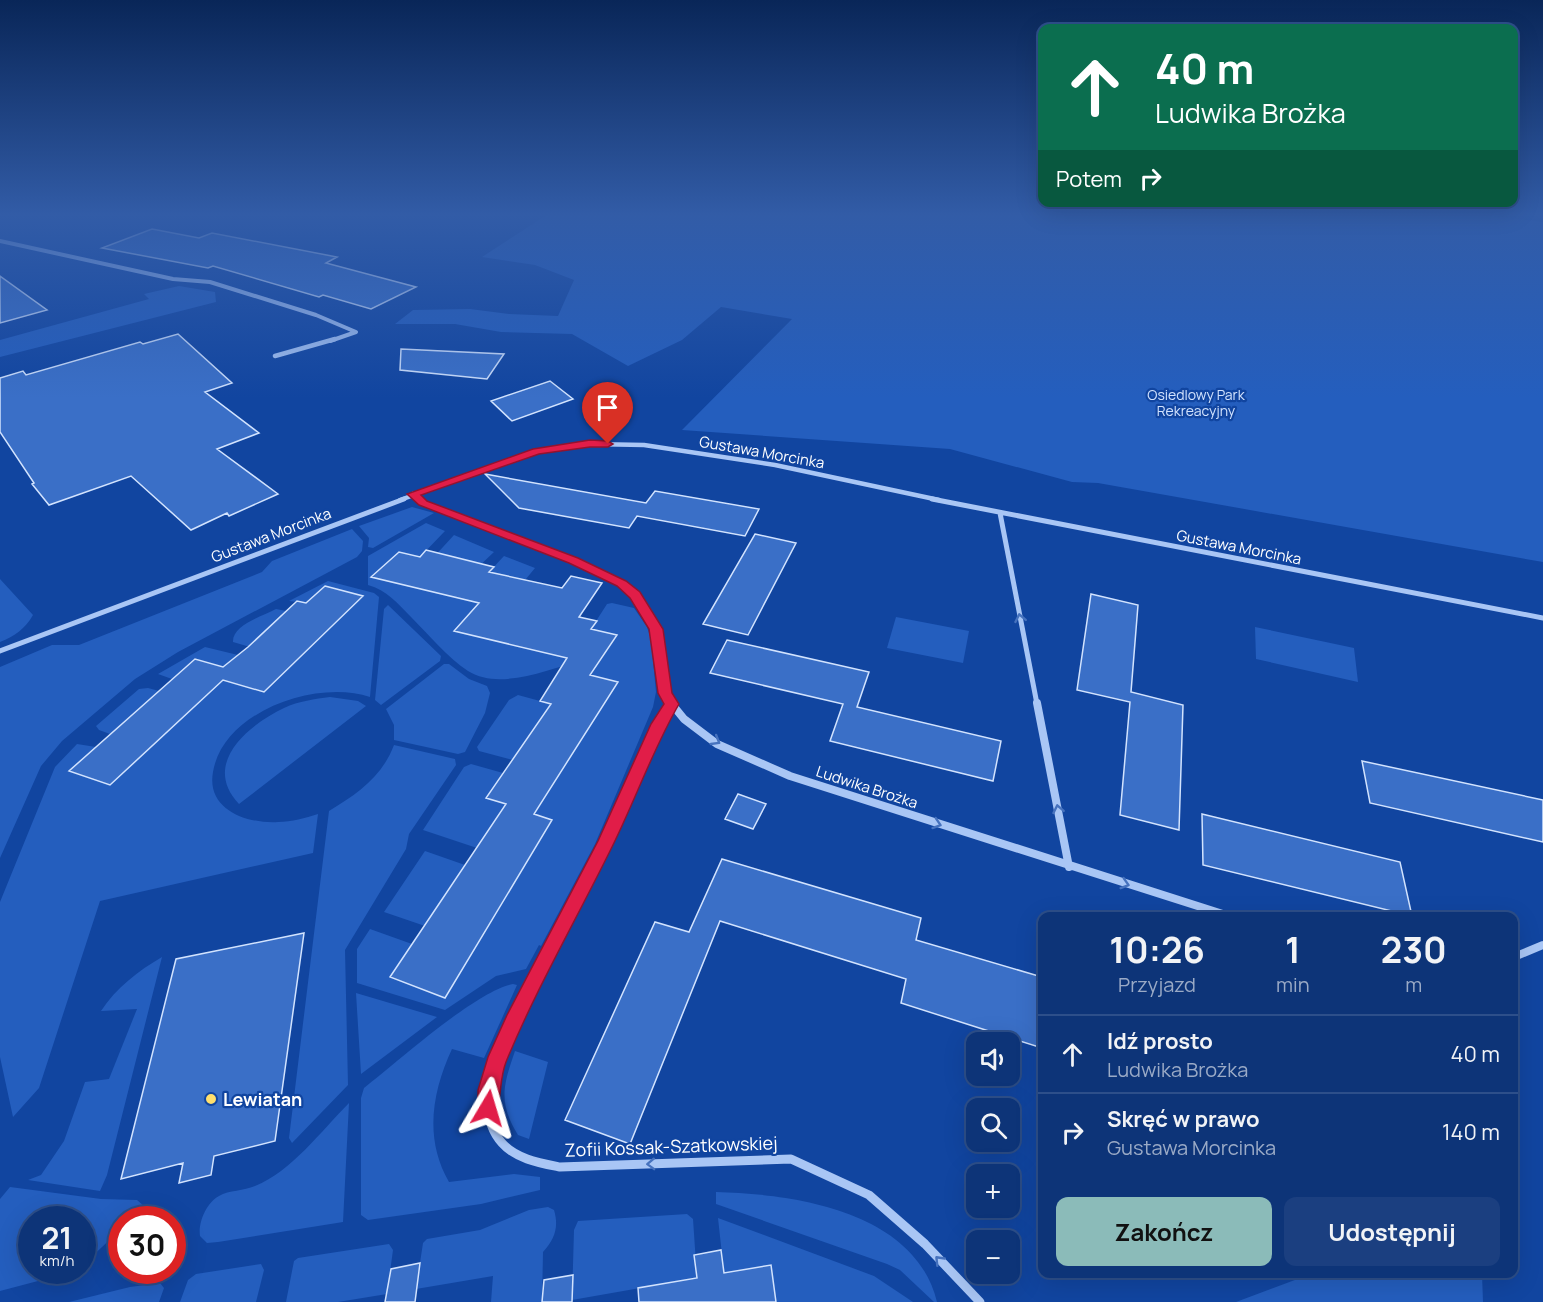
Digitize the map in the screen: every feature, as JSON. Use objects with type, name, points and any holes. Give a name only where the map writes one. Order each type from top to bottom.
[{"type":"street","points":[[163,277],[210,282],[316,315],[356,332],[275,356]]},
{"type":"street","name":"Gustawa Morcinka","points":[[0,651],[413,494],[537,451],[590,444],[644,445],[775,465],[1000,513],[1543,618]]},
{"type":"street","name":"Ludwika Brożka","points":[[413,494],[423,503],[573,561],[621,584],[635,595],[656,629],[665,693],[671,704],[694,728],[746,758],[790,776],[1069,867],[1216,912]]},
{"type":"street","points":[[1000,513],[1069,867]]},
{"type":"street","name":"Zofii Kossak-Szatkowskiej","points":[[671,704],[659,724],[605,844],[495,1064],[488,1090],[488,1108],[492,1124],[501,1142],[515,1153],[532,1161],[560,1167],[791,1159],[868,1195],[925,1244],[980,1302]]},
{"type":"street","points":[[1518,955],[1543,945]]},
{"type":"green space","name":"Osiedlowy Park Rekreacyjny","points":[[566,277],[1543,277],[1543,562],[1098,483],[1072,482],[950,449],[682,430],[792,319],[721,307],[682,340],[628,366],[572,334],[501,332],[455,324],[395,324],[413,310],[470,309],[509,314],[558,316],[574,280]]},
{"type":"green space","points":[[179,286],[215,292],[216,302],[0,357],[0,340],[149,299],[144,294]]},
{"type":"green space","points":[[412,507],[434,513],[373,548],[368,547],[369,538],[359,526]]},
{"type":"green space","points":[[426,523],[445,531],[420,557],[398,552],[371,577],[479,603],[455,631],[581,661],[524,677],[495,679],[481,677],[468,671],[438,646],[391,598],[381,590],[368,585],[368,556]]},
{"type":"green space","points":[[352,529],[363,541],[362,551],[357,557],[178,652],[135,679],[62,741],[41,766],[0,858],[0,667],[52,645],[79,645],[262,572],[272,561]]},
{"type":"green space","points":[[454,535],[494,552],[476,569],[432,559]]},
{"type":"green space","points":[[504,556],[535,568],[502,608],[512,577],[489,572]]},
{"type":"green space","points":[[0,579],[33,615],[19,632],[0,642]]},
{"type":"green space","points":[[328,581],[374,593],[379,597],[370,697],[348,693],[325,693],[300,697],[275,705],[253,717],[234,732],[220,751],[213,772],[216,796],[223,805],[242,817],[266,822],[283,822],[318,814],[313,853],[100,901],[39,1088],[13,1117],[0,1057],[0,902],[55,767],[77,744],[96,747],[70,771],[223,680],[264,692],[362,596],[325,586],[306,603],[289,601]]},
{"type":"green space","points":[[607,604],[634,608],[647,627],[651,639],[656,692],[653,707],[595,844],[541,946],[539,945],[526,969],[496,976],[445,1010],[357,983],[357,949],[370,929],[412,944],[391,977],[445,998],[552,820],[534,814],[617,682],[591,675],[617,636],[591,629]]},
{"type":"green space","points":[[388,605],[441,656],[440,661],[381,705],[375,700],[384,609]]},
{"type":"green space","points":[[276,609],[296,613],[257,649],[233,642],[237,631],[243,626]]},
{"type":"green space","points":[[896,617],[969,631],[963,663],[887,648]]},
{"type":"green space","points":[[1255,627],[1354,648],[1358,682],[1256,659]]},
{"type":"green space","points":[[205,647],[238,655],[234,670],[195,659],[172,679],[158,674]]},
{"type":"green space","points":[[444,664],[449,664],[469,679],[487,686],[490,693],[485,713],[465,752],[458,754],[394,740],[394,725],[386,709]]},
{"type":"green space","points":[[148,688],[159,691],[110,734],[99,730],[96,726],[139,689]]},
{"type":"green space","points":[[518,695],[551,704],[513,760],[479,751],[477,747],[509,700]]},
{"type":"green space","points":[[330,697],[358,701],[366,706],[239,804],[229,789],[225,775],[227,761],[234,747],[244,735],[270,715],[284,708],[301,702]]},
{"type":"green space","points":[[394,745],[455,759],[456,765],[409,834],[406,849],[345,950],[348,1085],[292,1143],[289,1138],[329,811],[368,784],[383,766]]},
{"type":"green space","points":[[471,764],[503,773],[506,804],[477,848],[423,830],[464,767]]},
{"type":"green space","points":[[425,851],[465,865],[425,926],[384,912]]},
{"type":"green space","points":[[162,957],[107,1175],[100,1191],[28,1180],[41,1175],[64,1141],[85,1082],[109,1079],[137,1009],[101,1011],[128,981]]},
{"type":"green space","points":[[513,984],[517,985],[484,1058],[452,1049],[436,1099],[434,1132],[436,1149],[449,1182],[514,1174],[540,1177],[540,1190],[481,1204],[368,1220],[361,1215],[361,1098],[364,1088],[458,1013],[479,999]]},
{"type":"green space","points":[[356,993],[437,1017],[361,1074]]},
{"type":"green space","points":[[515,1051],[548,1062],[529,1139],[518,1135],[507,1113],[505,1103],[505,1084]]},
{"type":"green space","points":[[349,1103],[343,1222],[218,1242],[207,1243],[200,1236],[200,1225],[204,1214],[214,1199],[255,1186],[281,1171],[294,1161]]},
{"type":"green space","points":[[10,1187],[101,1199],[137,1200],[144,1206],[108,1206],[108,1241],[96,1253],[96,1206],[18,1206],[18,1284],[27,1284],[0,1291],[0,1199]]},
{"type":"green space","points":[[716,1192],[781,1197],[815,1204],[848,1214],[878,1228],[904,1247],[924,1271],[937,1302],[934,1302],[900,1270],[716,1204]]},
{"type":"green space","points":[[548,1207],[554,1210],[556,1227],[553,1237],[543,1252],[542,1302],[491,1302],[493,1276],[416,1289],[423,1243],[427,1239],[480,1230],[529,1210]]},
{"type":"green space","points":[[687,1214],[693,1219],[697,1278],[572,1300],[574,1230],[578,1221]]},
{"type":"green space","points":[[718,1218],[874,1276],[913,1302],[776,1302],[771,1265],[724,1273]]},
{"type":"green space","points":[[389,1244],[393,1250],[387,1294],[338,1302],[286,1302],[294,1261],[298,1258]]},
{"type":"green space","points":[[261,1264],[264,1270],[256,1302],[180,1302],[188,1280],[196,1274]]},
{"type":"green space","points":[[1300,1278],[1482,1278],[1483,1302],[1236,1302]]},
{"type":"green space","points":[[161,1284],[164,1288],[159,1302],[69,1302],[130,1287]]},
{"type":"building","points":[[0,277],[47,310],[0,323]]},
{"type":"building","points":[[250,277],[378,277],[416,287],[371,309],[323,295],[319,297]]},
{"type":"building","points":[[178,334],[232,383],[205,392],[259,433],[217,449],[278,494],[229,516],[227,513],[191,530],[131,476],[49,505],[32,484],[34,483],[0,432],[0,378],[23,371],[26,375],[140,342],[143,344]]},
{"type":"building","points":[[401,349],[504,354],[487,379],[400,370]]},
{"type":"building","points":[[550,381],[573,399],[512,421],[491,401]]},
{"type":"building","points":[[485,474],[646,503],[655,491],[759,509],[745,536],[637,516],[629,528],[519,508]]},
{"type":"building","points":[[755,534],[796,543],[748,635],[703,624]]},
{"type":"building","points":[[426,550],[494,567],[489,572],[562,588],[571,576],[602,583],[579,617],[597,621],[591,629],[617,635],[590,675],[618,682],[534,814],[552,820],[445,998],[390,977],[506,804],[486,798],[551,704],[540,701],[567,658],[454,631],[479,603],[371,577],[399,552],[420,557]]},
{"type":"building","points":[[325,586],[363,596],[264,692],[223,680],[110,785],[69,771],[195,659],[223,667],[297,601],[306,603]]},
{"type":"building","points":[[1091,594],[1138,605],[1131,692],[1183,705],[1179,830],[1120,815],[1130,702],[1077,690]]},
{"type":"building","points":[[727,640],[869,672],[857,707],[1001,741],[993,781],[830,741],[843,704],[710,673]]},
{"type":"building","points":[[1362,761],[1543,800],[1543,842],[1370,803]]},
{"type":"building","points":[[738,794],[766,804],[753,829],[725,819]]},
{"type":"building","points":[[1202,814],[1400,862],[1411,912],[1396,912],[1203,865]]},
{"type":"building","points":[[722,859],[921,918],[916,940],[1038,976],[1038,1047],[1020,1041],[1020,1032],[992,1032],[901,1003],[906,979],[720,921],[630,1144],[565,1120],[655,922],[689,932]]},
{"type":"building","name":"Lewiatan","points":[[304,933],[275,1141],[214,1156],[211,1175],[179,1183],[183,1163],[121,1179],[176,959]]},
{"type":"building","points":[[721,1250],[724,1273],[771,1265],[776,1302],[639,1302],[638,1288],[697,1278],[694,1255]]},
{"type":"building","points":[[420,1263],[415,1302],[385,1302],[391,1269]]},
{"type":"building","points":[[573,1275],[572,1302],[542,1302],[544,1280]]},
{"type":"place","name":"Lewiatan","points":[[211,1099]]},
{"type":"route","points":[[488,1108],[488,1090],[495,1064],[514,1022],[605,844],[659,724],[671,704],[665,693],[660,644],[656,629],[635,595],[607,575],[423,503],[413,494],[537,451],[608,444]]}]
